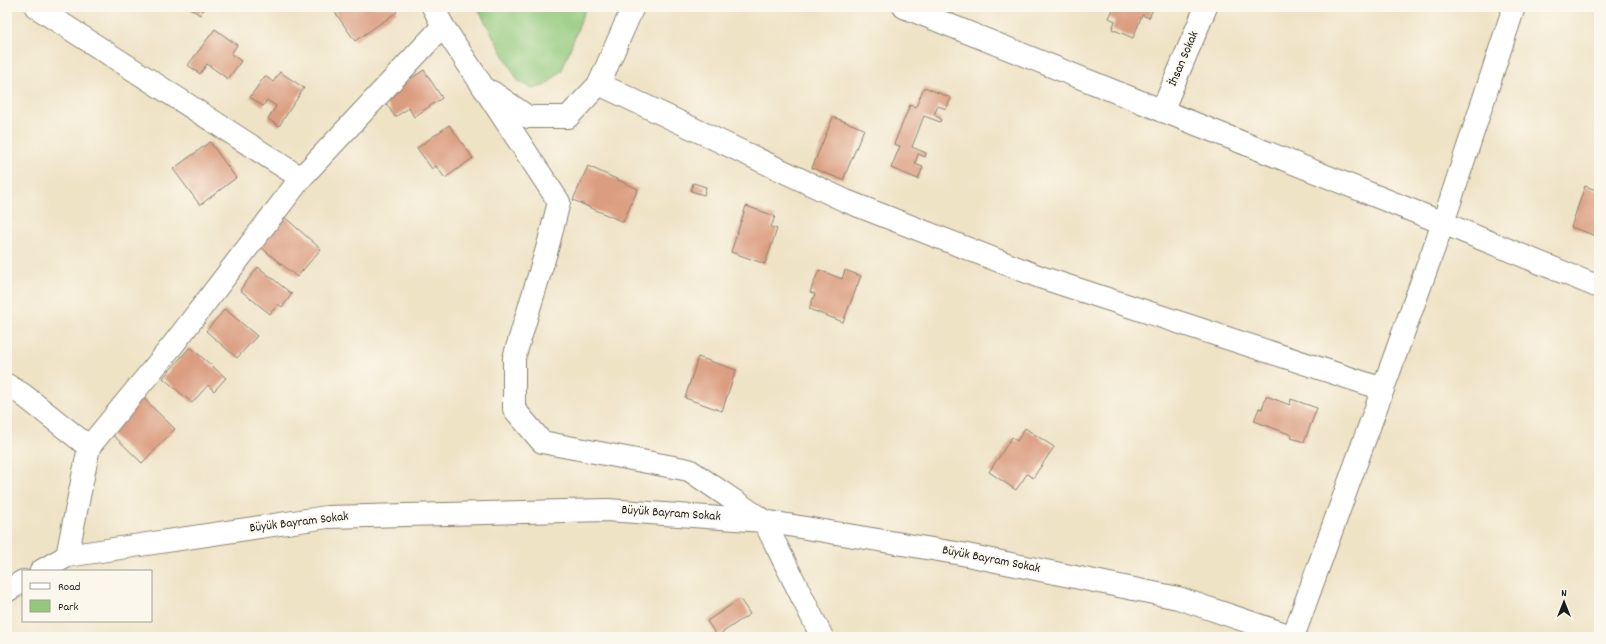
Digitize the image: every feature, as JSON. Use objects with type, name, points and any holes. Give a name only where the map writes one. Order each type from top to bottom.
[{"type":"street","points":[[36,7],[301,178]]},
{"type":"street","points":[[433,7],[443,26],[559,202],[514,358],[514,408],[542,442],[689,470],[764,521],[822,637]]},
{"type":"street","points":[[481,84],[528,117],[568,117],[599,84],[633,7]]},
{"type":"street","points":[[904,7],[1599,287]]},
{"type":"street","name":"İhsan Sokak","points":[[1162,111],[1206,7]]},
{"type":"street","points":[[1294,637],[1443,223],[1514,7]]},
{"type":"street","points":[[66,556],[89,447],[172,346],[301,178],[443,26]]},
{"type":"street","points":[[599,84],[672,120],[846,201],[1033,274],[1383,389]]},
{"type":"street","points":[[7,385],[22,394],[89,447]]},
{"type":"street","name":"Büyük Bayram Sokak","points":[[43,570],[66,556],[327,517],[608,510],[764,521],[962,554],[1178,598],[1294,637]]},
{"type":"street","points":[[7,591],[22,582]]},
{"type":"green space","points":[[477,7],[586,7],[562,70],[545,86],[533,88],[518,81]]},
{"type":"building","points":[[188,7],[205,7],[200,15]]},
{"type":"building","points":[[394,7],[397,12],[355,41],[332,8]]},
{"type":"building","points":[[720,7],[733,7],[731,11]]},
{"type":"building","points":[[1114,7],[1154,7],[1149,18],[1142,15],[1133,38],[1112,29],[1115,21],[1109,18]]},
{"type":"building","points":[[215,29],[237,45],[231,54],[241,61],[228,79],[207,64],[200,74],[188,65]]},
{"type":"building","points":[[424,70],[442,98],[414,117],[409,108],[395,117],[382,97]]},
{"type":"building","points":[[280,72],[304,88],[279,126],[268,119],[276,106],[267,100],[263,106],[250,97],[265,76],[273,82]]},
{"type":"building","points":[[924,87],[951,98],[946,109],[938,106],[934,115],[941,119],[940,122],[924,116],[912,147],[926,153],[925,157],[918,154],[915,164],[923,167],[918,179],[891,168],[900,146],[894,144],[910,105],[916,107]]},
{"type":"building","points":[[833,117],[864,129],[843,180],[812,168]]},
{"type":"building","points":[[449,125],[473,158],[445,178],[436,166],[432,169],[417,148]]},
{"type":"building","points":[[210,142],[236,178],[200,205],[173,169]]},
{"type":"building","points":[[588,166],[638,189],[623,222],[573,200]]},
{"type":"building","points":[[693,183],[706,187],[704,195],[691,191]]},
{"type":"building","points":[[1585,186],[1599,191],[1599,237],[1571,227]]},
{"type":"building","points":[[746,206],[775,216],[771,227],[777,229],[765,264],[731,252]]},
{"type":"building","points":[[282,215],[321,249],[297,277],[257,244]]},
{"type":"building","points":[[258,267],[292,294],[282,307],[278,304],[270,314],[240,290]]},
{"type":"building","points":[[819,270],[842,279],[845,270],[861,276],[843,322],[809,309],[815,294],[810,292]]},
{"type":"building","points":[[225,309],[257,336],[237,358],[206,331]]},
{"type":"building","points":[[190,347],[226,378],[214,391],[208,385],[192,403],[163,378]]},
{"type":"building","points":[[698,357],[736,370],[722,411],[685,398]]},
{"type":"building","points":[[1266,396],[1290,405],[1291,399],[1317,408],[1304,442],[1291,438],[1292,435],[1254,421],[1259,408],[1262,409]]},
{"type":"building","points":[[142,397],[175,429],[142,463],[109,431]]},
{"type":"building","points":[[1025,428],[1054,447],[1033,478],[1027,474],[1016,490],[989,472],[1012,437],[1017,441]]},
{"type":"building","points":[[740,599],[750,614],[717,636],[707,621]]}]
